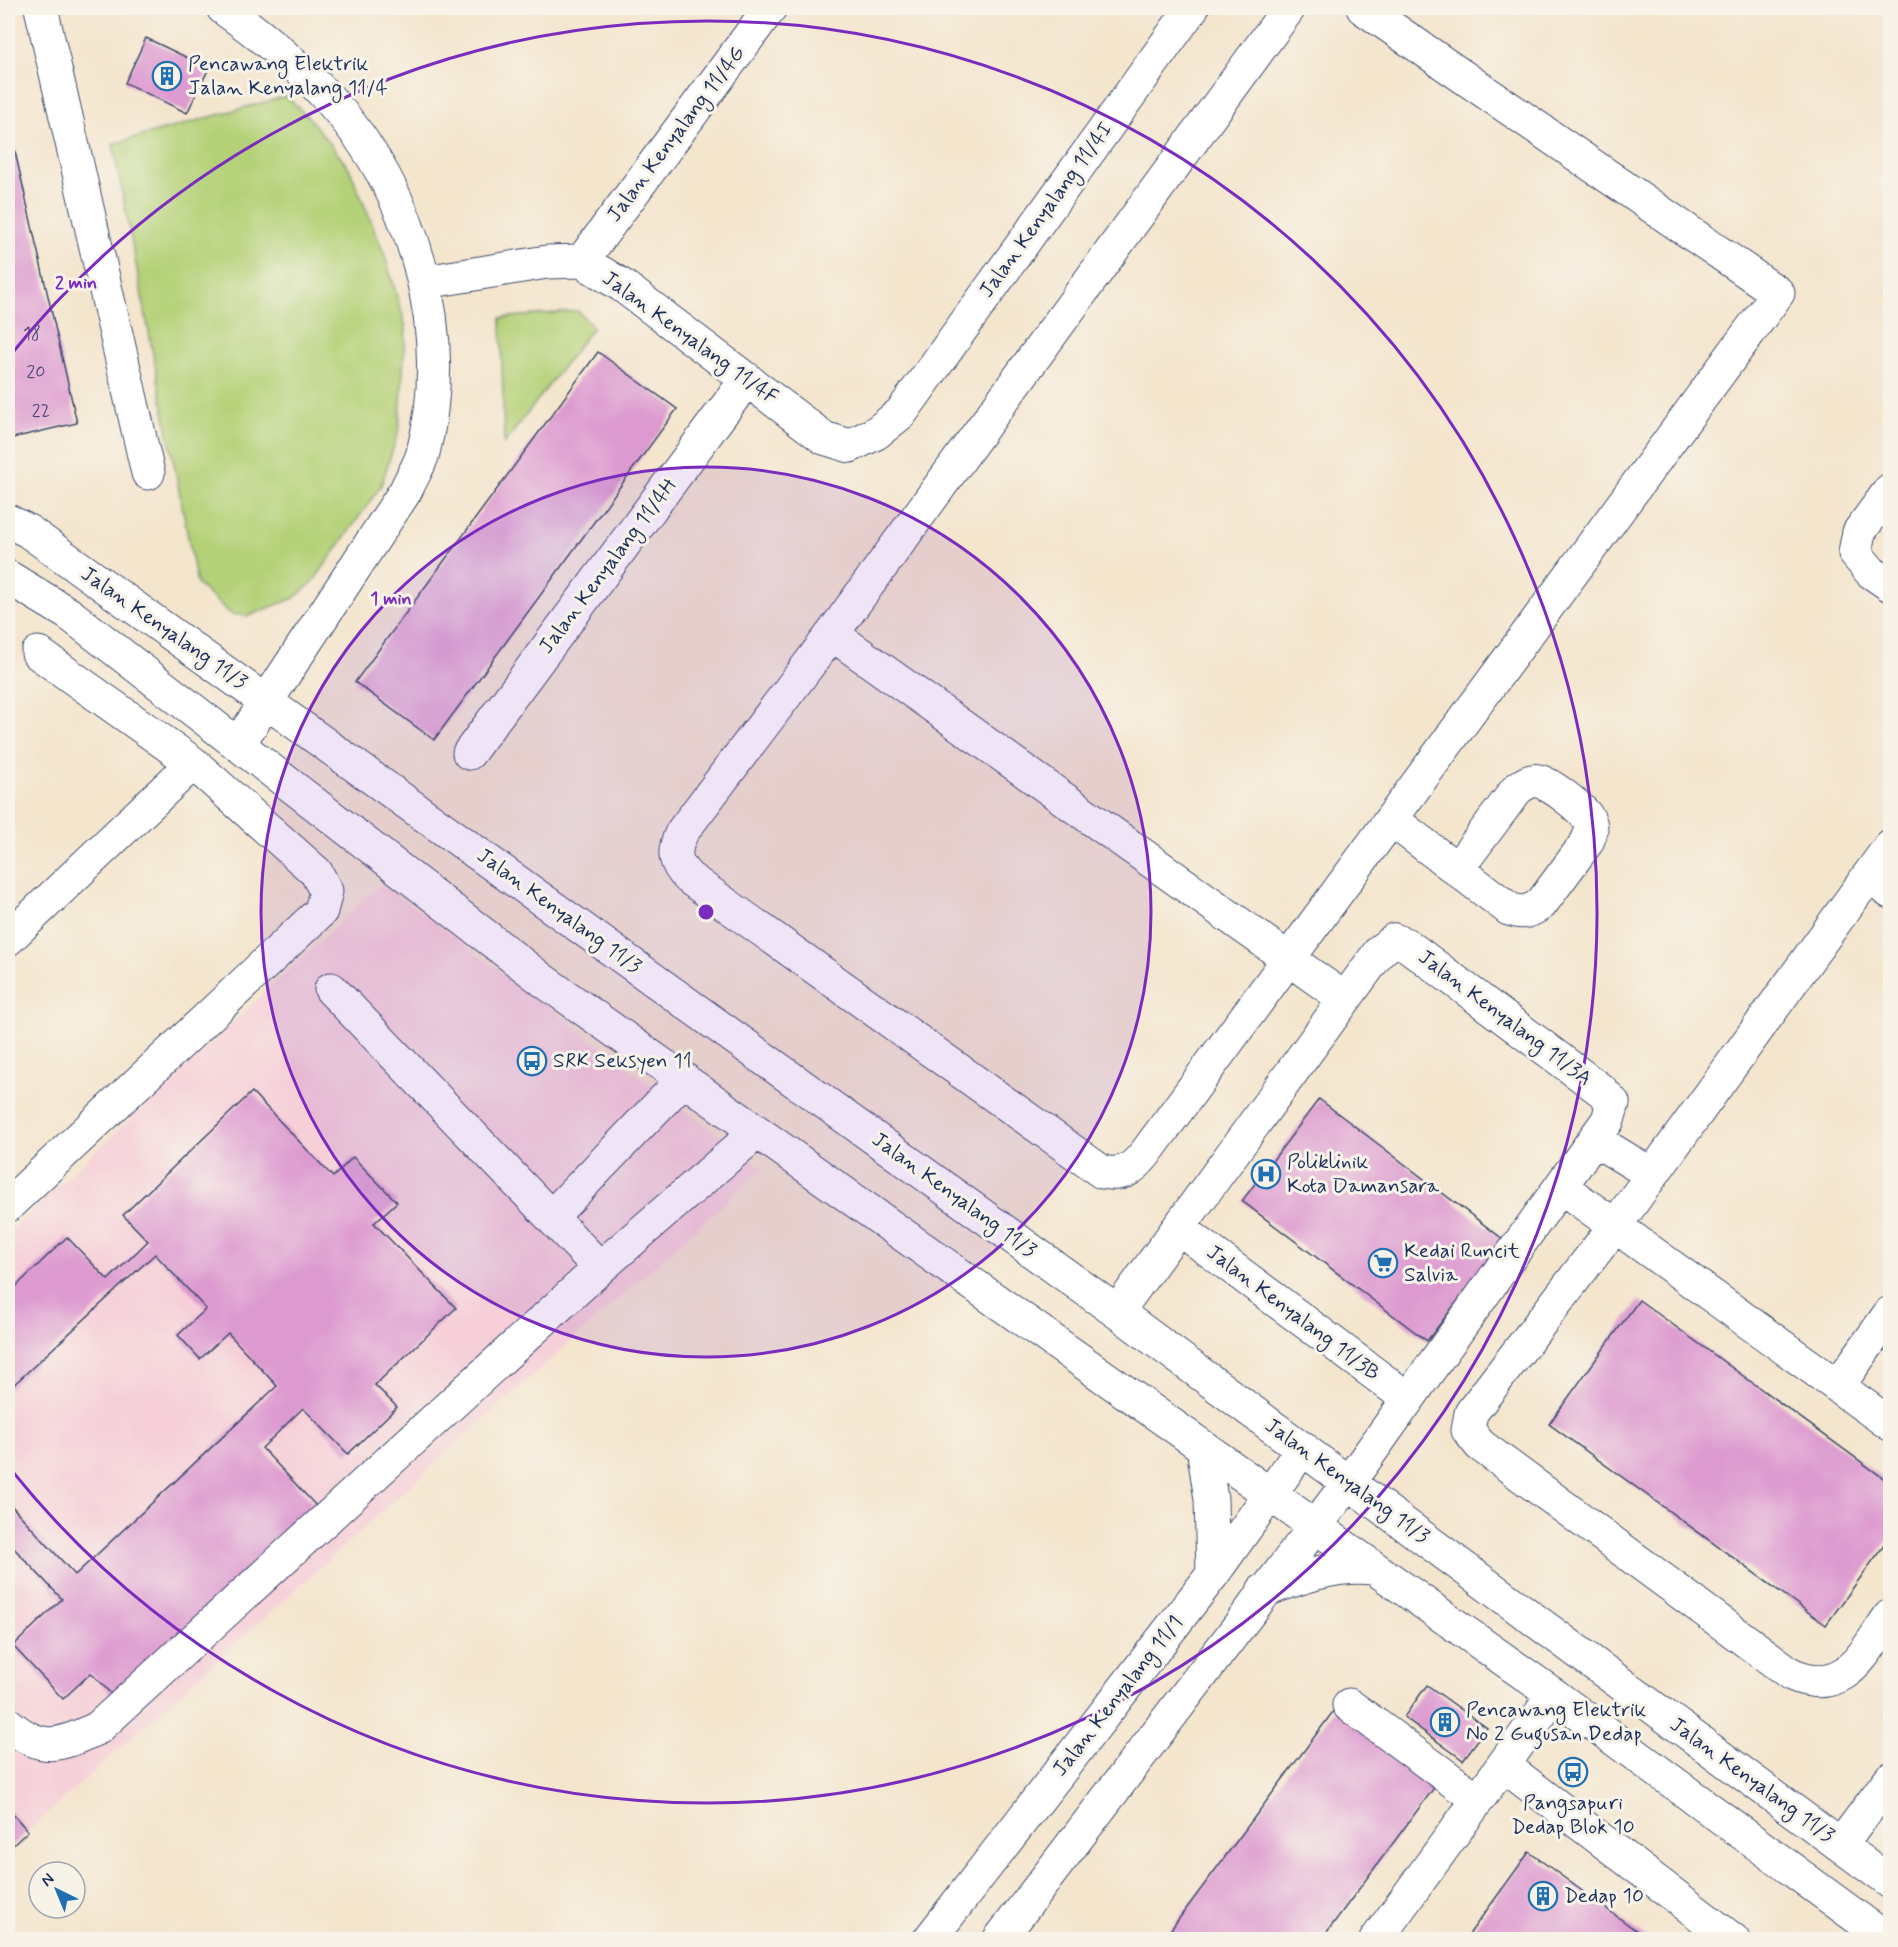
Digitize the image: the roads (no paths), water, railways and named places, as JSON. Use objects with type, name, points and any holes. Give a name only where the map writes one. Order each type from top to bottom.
[{"type":"street","points":[[40,8],[148,473]]},
{"type":"street","points":[[223,8],[265,38],[331,101],[370,154],[408,222],[425,282],[434,345],[430,409],[423,454],[406,490],[239,743]]},
{"type":"street","name":"Jalan Kenyalang 11/4G","points":[[582,261],[770,8]]},
{"type":"street","name":"Jalan Kenyalang 11/4I","points":[[900,413],[1192,8]]},
{"type":"street","points":[[1289,8],[832,634],[682,832],[676,845],[675,856],[679,867],[689,878],[1102,1172],[1113,1174],[1125,1173],[1137,1165],[1778,292],[1363,8]]},
{"type":"street","name":"Jalan Kenyalang 11/4F","points":[[425,282],[547,262],[582,261],[623,286],[824,438],[850,446],[876,433],[900,413]]},
{"type":"street","name":"Jalan Kenyalang 11/4H","points":[[469,753],[747,379]]},
{"type":"street","points":[[1890,490],[1859,532],[1855,553],[1871,572],[1890,585]]},
{"type":"street","name":"Jalan Kenyalang 11/3","points":[[8,521],[28,531],[268,701],[1118,1312],[1890,1882]]},
{"type":"street","name":"Jalan Kenyalang 11/3","points":[[8,578],[69,614],[239,743],[544,981],[1554,1695],[1888,1940]]},
{"type":"street","points":[[832,634],[1345,999]]},
{"type":"street","points":[[8,1205],[321,911],[326,891],[316,872],[194,763],[38,653]]},
{"type":"street","points":[[8,939],[194,763]]},
{"type":"street","points":[[1392,820],[1457,868]]},
{"type":"street","points":[[1890,846],[1879,884],[1651,1174],[1615,1226],[1471,1413],[1468,1430],[1480,1445],[1799,1677],[1824,1682],[1840,1678],[1857,1662],[1890,1616]]},
{"type":"street","name":"Jalan Kenyalang 11/3A","points":[[1118,1312],[1380,951],[1394,940],[1407,945],[1602,1091],[1613,1103],[1608,1120],[1595,1140],[1407,1398],[1349,1482]]},
{"type":"street","points":[[331,989],[600,1268]]},
{"type":"street","points":[[551,1217],[684,1079]]},
{"type":"street","points":[[8,1724],[20,1735],[44,1745],[69,1741],[98,1728],[600,1268],[757,1132]]},
{"type":"street","points":[[1595,1140],[1651,1174]]},
{"type":"street","points":[[1561,1187],[1890,1424]]},
{"type":"street","name":"Jalan Kenyalang 11/3B","points":[[1179,1228],[1407,1398]]},
{"type":"street","points":[[1838,1386],[1890,1313]]},
{"type":"street","points":[[1203,1448],[1211,1499],[1213,1574]]},
{"type":"street","name":"Jalan Kenyalang 11/1","points":[[929,1940],[1213,1574],[1303,1448]]},
{"type":"street","points":[[999,1940],[1263,1591],[1349,1482]]},
{"type":"street","points":[[1263,1591],[1308,1575],[1351,1566],[1373,1568]]},
{"type":"street","points":[[1376,1940],[1554,1695]]},
{"type":"street","points":[[1349,1705],[1477,1799]]},
{"type":"street","points":[[1626,1748],[1653,1707]]},
{"type":"street","points":[[1503,1765],[1733,1940]]},
{"type":"street","points":[[1841,1845],[1890,1779]]},
{"type":"place","name":"Pencawang Elektrik Jalan Kenyalang 11/4","points":[[167,76]]},
{"type":"place","name":"SRK Seksyen 11","points":[[532,1061]]},
{"type":"place","name":"Poliklinik Kota Damansara","points":[[1266,1174]]},
{"type":"place","name":"Kedai Runcit Salvia","points":[[1383,1263]]},
{"type":"place","name":"Pencawang Elektrik No 2 Gugusan Dedap","points":[[1445,1722]]},
{"type":"place","name":"Pangsapuri Dedap Blok 10","points":[[1573,1772]]},
{"type":"place","name":"Dedap 10","points":[[1543,1896]]}]
